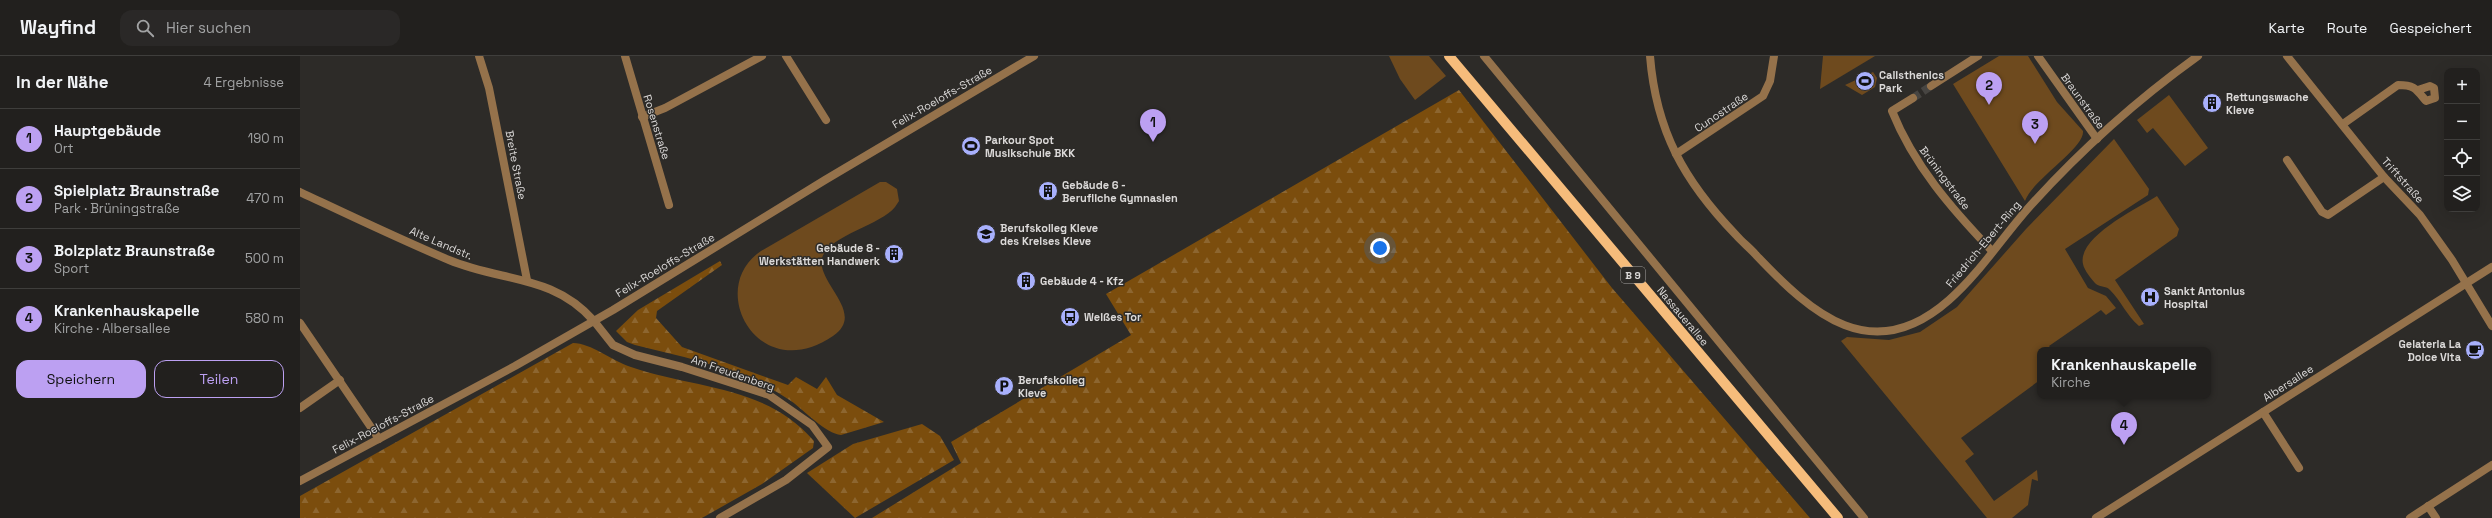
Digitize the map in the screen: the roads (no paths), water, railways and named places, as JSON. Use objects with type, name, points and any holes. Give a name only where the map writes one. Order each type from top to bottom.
[{"type":"main road","name":"Nassauerallee","points":[[1450,56],[1838,518]]},
{"type":"street","name":"Breite Straße","points":[[479,56],[489,88],[527,280]]},
{"type":"street","name":"Rosenstraße","points":[[625,56],[642,118],[669,204]]},
{"type":"street","points":[[642,118],[666,108],[762,56]]},
{"type":"street","points":[[786,56],[826,120]]},
{"type":"street","name":"Felix-Roeloffs-Straße","points":[[300,482],[594,321],[865,156],[1034,56]]},
{"type":"street","name":"Nassauerallee","points":[[1484,56],[1864,518]]},
{"type":"street","name":"Friedrich-Ebert-Ring","points":[[1650,56],[1658,112],[1676,154],[1698,190],[1735,234],[1802,301],[1821,315],[1854,328],[1883,332],[1902,329],[1928,317],[1950,300],[2031,205],[2096,139],[2198,56]]},
{"type":"street","name":"Cunostraße","points":[[1676,154],[1763,96],[1770,81],[1774,56]]},
{"type":"street","points":[[1931,86],[1978,56]]},
{"type":"street","name":"Braunstraße","points":[[2038,56],[2096,139]]},
{"type":"street","name":"Triftstraße","points":[[2288,56],[2384,177],[2420,214],[2466,282],[2492,326]]},
{"type":"street","points":[[2343,124],[2398,85],[2408,85],[2418,90]]},
{"type":"street","name":"Brüningstraße","points":[[1913,98],[1892,112],[1899,128],[1915,158],[1937,188],[1992,251]]},
{"type":"street","points":[[2287,160],[2322,212],[2328,215],[2384,177]]},
{"type":"street","name":"Alte Landstr.","points":[[300,192],[449,260],[527,280],[566,296],[594,321]]},
{"type":"street","name":"Albersallee","points":[[2096,518],[2466,282],[2492,267]]},
{"type":"street","name":"Am Freudenberg","points":[[594,321],[613,345],[635,355],[682,367],[768,395],[812,425],[828,447],[786,480],[720,518]]},
{"type":"street","points":[[300,323],[379,439]]},
{"type":"street","points":[[300,408],[340,380]]},
{"type":"street","points":[[2263,412],[2299,468]]},
{"type":"street","points":[[2410,518],[2492,465]]},
{"type":"street","points":[[2428,506],[2436,518]]},
{"type":"tunnel","points":[[1913,98],[1931,86]]},
{"type":"place","name":"Calisthenics Park","points":[[1865,81]]},
{"type":"place","name":"Rettungswache Kleve","points":[[2212,103]]},
{"type":"place","name":"Spielplatz Braunstraße","points":[[1989,105]]},
{"type":"place","name":"Hauptgebäude","points":[[1153,142]]},
{"type":"place","name":"Bolzplatz Braunstraße","points":[[2035,144]]},
{"type":"place","name":"Parkour Spot Musikschule BKK","points":[[971,146]]},
{"type":"place","name":"Gebäude 6 - Berufliche Gymnasien","points":[[1048,191]]},
{"type":"place","name":"Berufskolleg Kleve des Kreises Kleve","points":[[986,234]]},
{"type":"place","name":"Gebäude 8 - Werkstätten Handwerk","points":[[894,254]]},
{"type":"place","name":"Gebäude 4 - Kfz","points":[[1026,281]]},
{"type":"place","name":"Sankt Antonius Hospital","points":[[2150,297]]},
{"type":"place","name":"Weißes Tor","points":[[1070,317]]},
{"type":"place","name":"Gelateria La Dolce Vita","points":[[2475,350]]},
{"type":"place","name":"Berufskolleg Kleve","points":[[1004,386]]},
{"type":"place","name":"Krankenhauskapelle","points":[[2124,445]]}]
